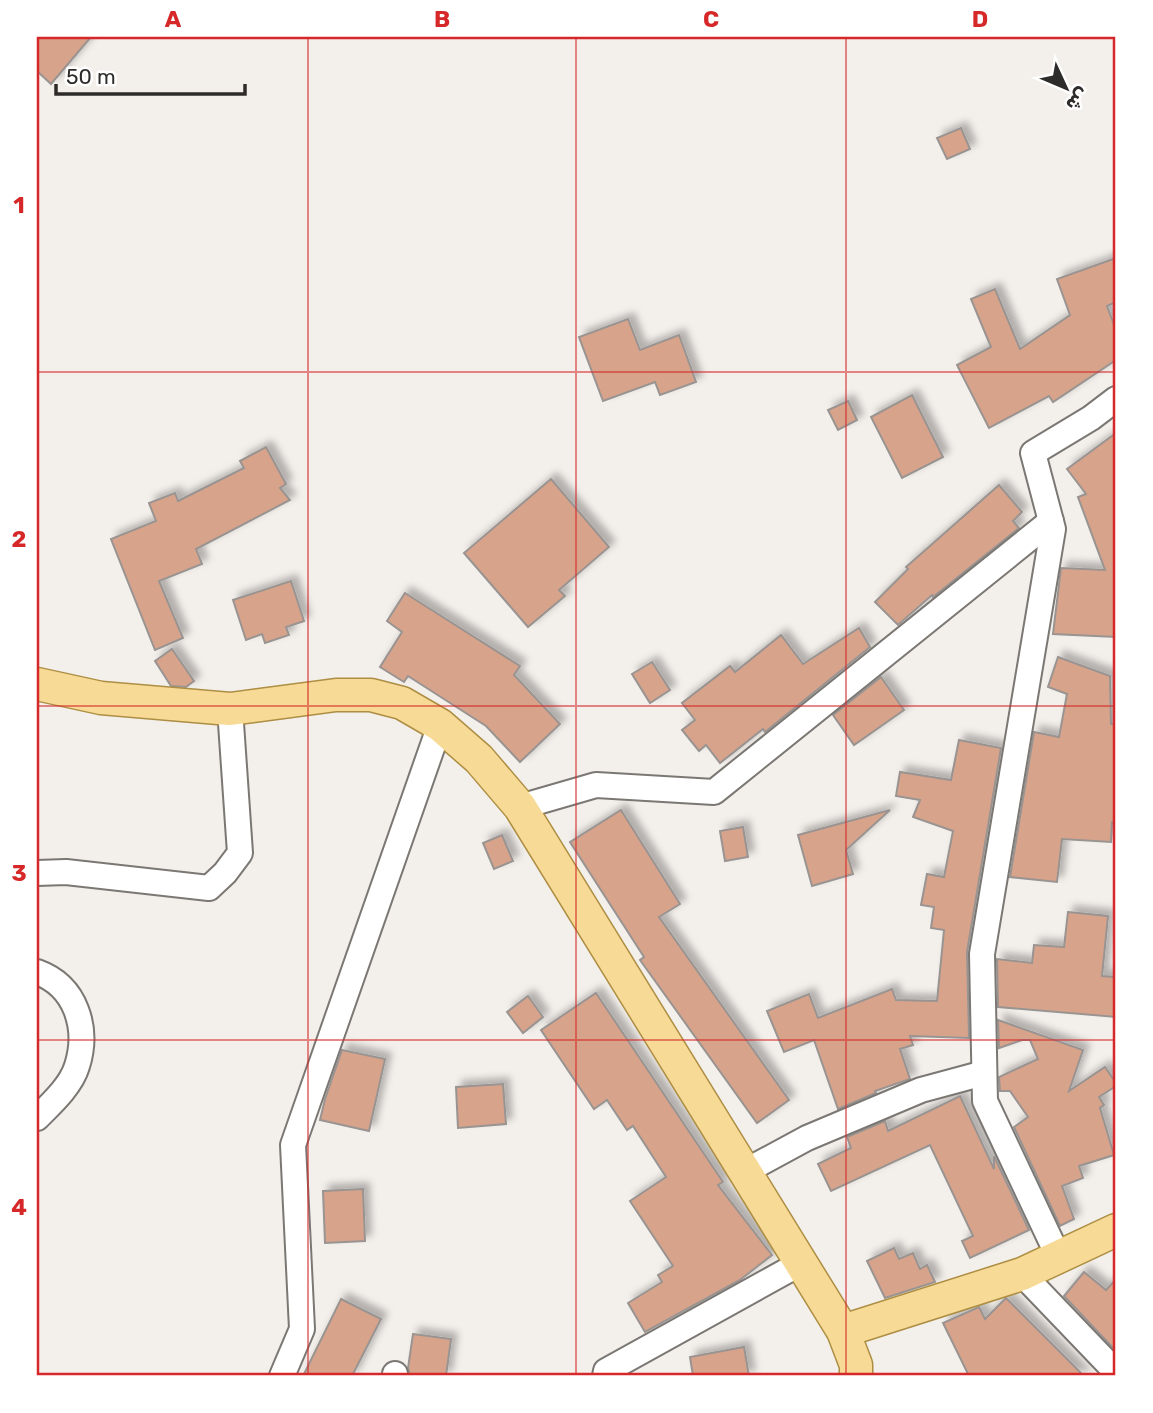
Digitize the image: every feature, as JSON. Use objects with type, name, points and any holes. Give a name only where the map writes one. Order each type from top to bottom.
[{"type":"main road","points":[[37,684],[101,698],[230,709],[336,695],[372,695],[402,703],[440,725],[479,760],[520,807],[843,1331],[860,1372]]},
{"type":"main road","points":[[843,1331],[1022,1274],[1116,1230]]},
{"type":"street","points":[[1059,1258],[985,1101],[982,954],[1054,529],[1033,453],[1091,418],[1116,399]]},
{"type":"street","points":[[520,807],[596,785],[714,792],[1051,521]]},
{"type":"street","points":[[37,873],[66,872],[209,888],[240,853],[230,709]]},
{"type":"street","points":[[282,1376],[302,1329],[293,1145],[440,725]]},
{"type":"street","points":[[37,972],[50,976],[68,994],[80,1015],[83,1035],[77,1068],[57,1097],[37,1118]]},
{"type":"street","points":[[746,1171],[807,1138],[922,1090],[984,1073]]},
{"type":"street","points":[[604,1376],[606,1371],[801,1263]]},
{"type":"street","points":[[1022,1274],[1116,1372]]},
{"type":"building","points":[[37,37],[91,37],[51,84],[37,71]]},
{"type":"building","points":[[961,128],[970,149],[947,159],[937,138]]},
{"type":"building","points":[[1116,258],[1116,302],[1107,306],[1116,330],[1116,360],[1053,402],[1049,396],[989,428],[957,365],[991,347],[971,299],[995,289],[1020,349],[1070,315],[1057,279]]},
{"type":"building","points":[[628,319],[640,350],[679,335],[696,382],[660,395],[655,382],[603,401],[579,337]]},
{"type":"building","points":[[912,395],[943,457],[902,478],[871,417]]},
{"type":"building","points":[[848,401],[857,420],[838,430],[828,410]]},
{"type":"building","points":[[1116,433],[1116,637],[1053,634],[1061,568],[1105,570],[1078,497],[1086,494],[1067,469]]},
{"type":"building","points":[[266,447],[286,484],[280,488],[290,500],[196,549],[202,564],[159,581],[183,638],[155,650],[111,539],[156,521],[149,503],[175,493],[178,501],[244,468],[240,461]]},
{"type":"building","points":[[551,479],[609,547],[559,590],[565,596],[528,627],[464,553]]},
{"type":"building","points":[[999,485],[1022,512],[1013,521],[1019,528],[933,597],[932,595],[898,625],[875,602],[908,569],[906,567]]},
{"type":"building","points":[[291,581],[304,621],[286,627],[289,635],[265,643],[262,634],[246,640],[233,600]]},
{"type":"building","points":[[405,593],[520,666],[514,675],[560,724],[520,762],[486,726],[408,676],[404,682],[380,667],[402,632],[387,621]]},
{"type":"building","points":[[859,628],[870,647],[765,732],[763,729],[720,763],[706,745],[699,751],[682,730],[695,720],[682,703],[730,666],[735,672],[781,635],[803,664]]},
{"type":"building","points":[[172,649],[194,681],[186,687],[171,686],[155,661]]},
{"type":"building","points":[[1058,657],[1110,676],[1111,724],[1116,723],[1116,822],[1112,822],[1111,842],[1062,839],[1057,882],[1010,877],[1034,732],[1059,737],[1067,694],[1048,687]]},
{"type":"building","points":[[652,662],[670,690],[650,703],[632,674]]},
{"type":"building","points":[[881,677],[904,710],[854,745],[833,715]]},
{"type":"building","points":[[959,740],[1001,748],[967,952],[969,1038],[910,1036],[913,1045],[900,1049],[910,1079],[875,1091],[876,1093],[838,1109],[814,1040],[784,1052],[767,1011],[809,994],[818,1018],[892,989],[896,1000],[937,1001],[944,930],[931,928],[934,907],[921,905],[927,874],[944,877],[953,831],[913,817],[920,800],[896,796],[900,772],[951,780]]},
{"type":"building","points":[[621,810],[680,904],[659,917],[789,1100],[757,1123],[640,960],[644,957],[570,842]]},
{"type":"building","points":[[890,810],[846,850],[853,874],[812,886],[798,835]]},
{"type":"building","points":[[743,827],[748,857],[725,861],[720,831]]},
{"type":"building","points":[[502,835],[513,861],[494,869],[483,843]]},
{"type":"building","points":[[1068,912],[1108,916],[1102,976],[1116,977],[1116,1017],[998,1007],[997,959],[1032,963],[1034,945],[1064,947]]},
{"type":"building","points":[[596,993],[723,1182],[718,1185],[772,1255],[740,1280],[645,1332],[628,1303],[662,1282],[658,1275],[673,1266],[630,1201],[666,1177],[633,1126],[627,1130],[607,1100],[594,1109],[541,1030]]},
{"type":"building","points":[[528,996],[543,1017],[523,1033],[507,1012]]},
{"type":"building","points":[[998,1020],[1083,1050],[1069,1091],[1105,1067],[1116,1083],[1116,1086],[1099,1097],[1104,1105],[1100,1108],[1114,1155],[1079,1166],[1083,1178],[1062,1186],[1074,1219],[1060,1226],[1014,1127],[1028,1117],[1010,1091],[1000,1091],[999,1077],[1038,1059],[1030,1040],[999,1048]]},
{"type":"building","points":[[342,1050],[385,1059],[369,1131],[320,1120]]},
{"type":"building","points":[[503,1084],[506,1124],[458,1128],[456,1087]]},
{"type":"building","points":[[960,1096],[994,1169],[994,1156],[1029,1230],[970,1258],[962,1241],[973,1236],[930,1145],[831,1191],[818,1164],[851,1148],[847,1137],[885,1121],[888,1131]]},
{"type":"building","points":[[363,1189],[365,1241],[325,1243],[323,1191]]},
{"type":"building","points":[[894,1248],[899,1259],[913,1253],[920,1269],[927,1265],[935,1282],[885,1298],[867,1261]]},
{"type":"building","points":[[1084,1272],[1106,1290],[1116,1279],[1116,1351],[1064,1296]]},
{"type":"building","points":[[1006,1298],[1084,1376],[969,1376],[943,1323],[979,1307],[985,1319]]},
{"type":"building","points":[[341,1299],[381,1319],[352,1376],[303,1376]]},
{"type":"building","points":[[413,1334],[451,1339],[446,1376],[410,1376],[408,1368]]},
{"type":"building","points":[[744,1347],[749,1376],[693,1376],[690,1357]]}]
